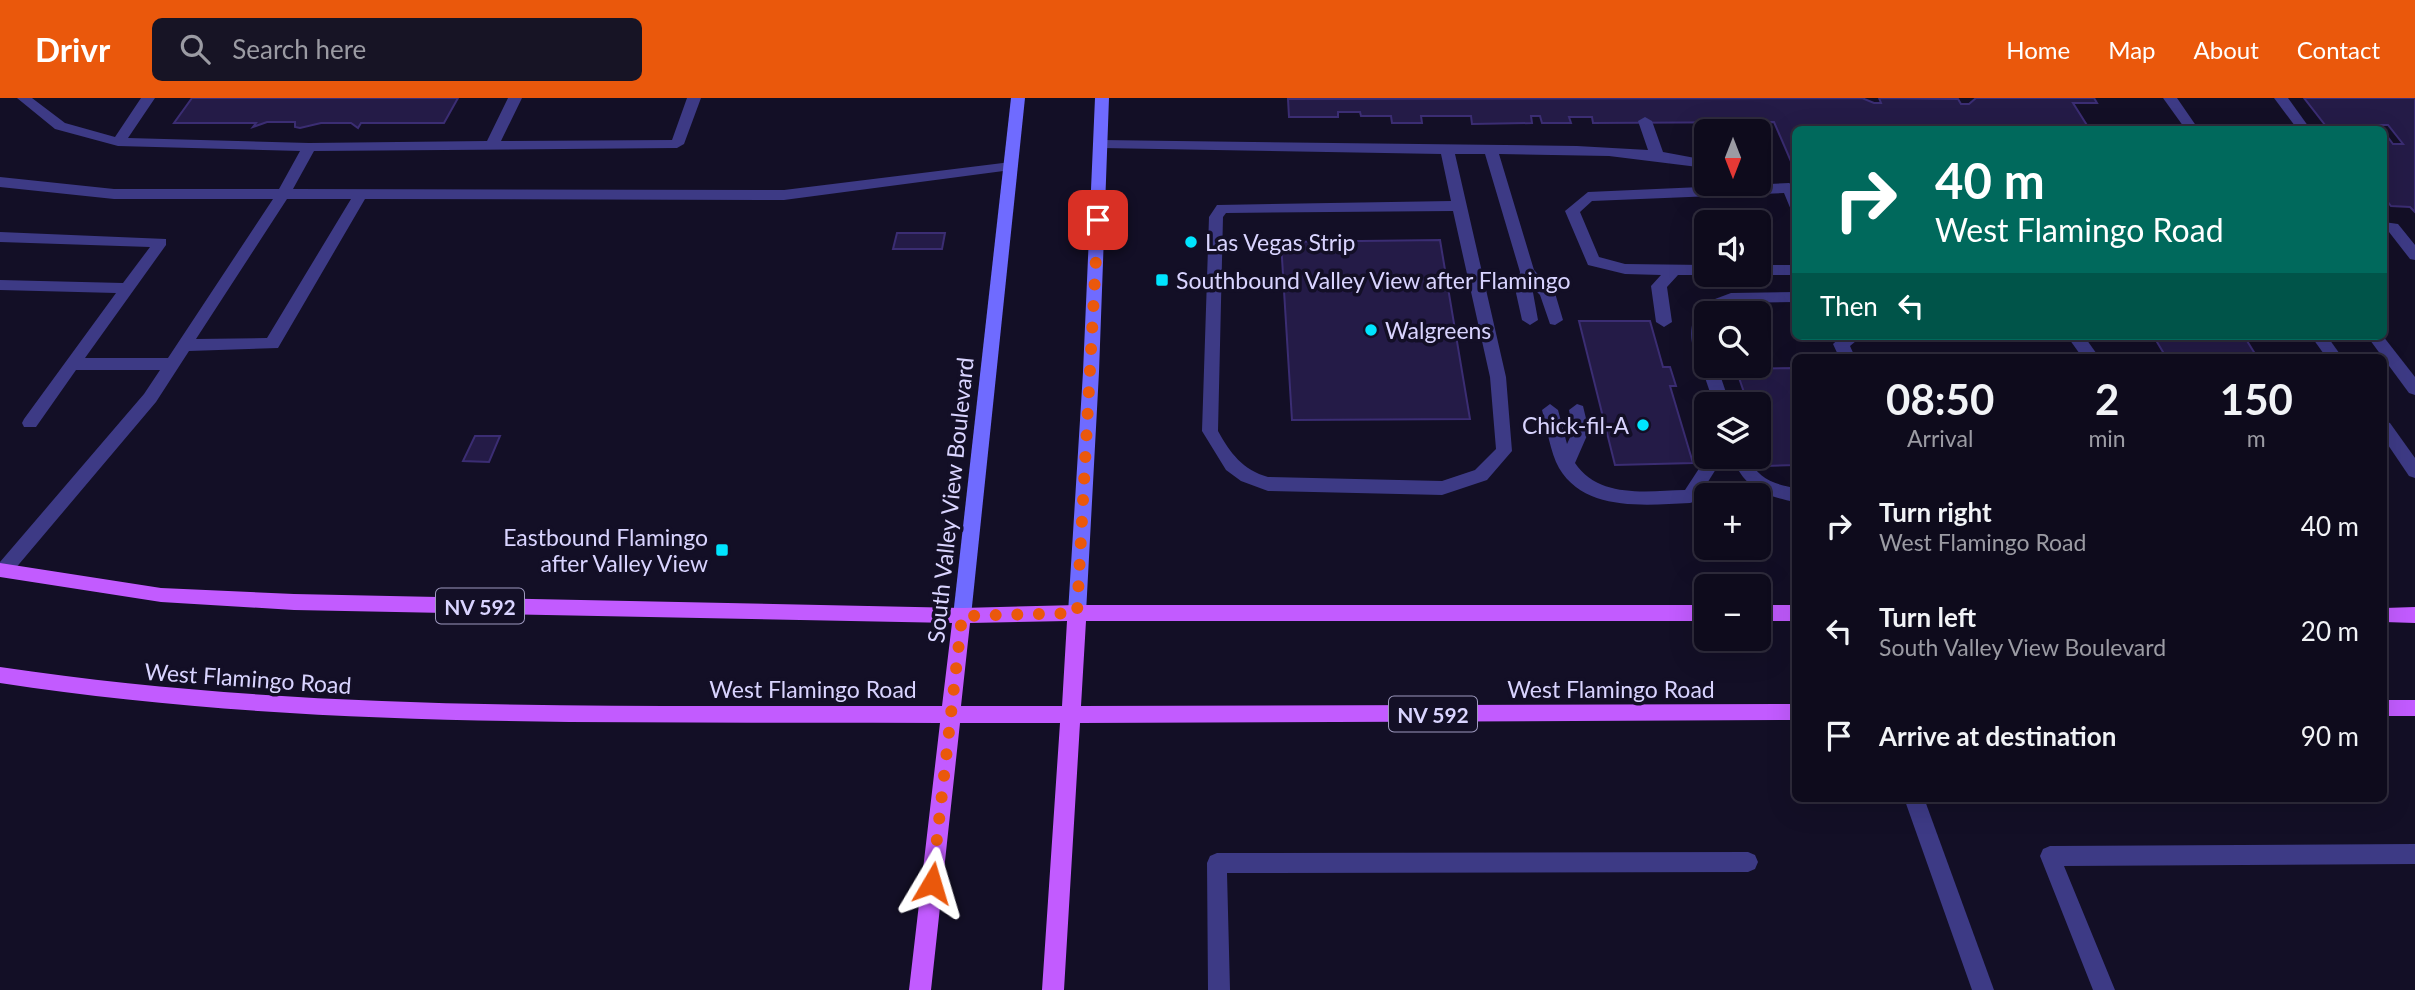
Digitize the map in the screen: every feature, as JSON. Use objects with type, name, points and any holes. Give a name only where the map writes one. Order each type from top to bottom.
[{"type":"main road","name":"South Valley View Boulevard","points":[[920,990],[1018,98]]},
{"type":"main road","points":[[1053,990],[1091,372],[1102,98]]},
{"type":"main road","name":"NV 592","points":[[1,570],[161,595],[294,603],[962,616],[1077,613],[1694,613]]},
{"type":"main road","points":[[1771,613],[1792,613]]},
{"type":"main road","points":[[2387,615],[2415,615]]},
{"type":"main road","name":"West Flamingo Road","points":[[0,676],[101,693],[276,708],[1070,716],[1792,712]]},
{"type":"main road","points":[[2387,708],[2415,708]]},
{"type":"street","points":[[24,98],[30,98]]},
{"type":"street","points":[[24,98],[60,125],[118,142],[309,146],[677,144],[694,98]]},
{"type":"street","points":[[118,142],[148,98]]},
{"type":"street","points":[[492,145],[515,98]]},
{"type":"street","points":[[2171,98],[2190,126]]},
{"type":"street","points":[[2281,98],[2302,126]]},
{"type":"street","points":[[1645,121],[1657,156]]},
{"type":"street","points":[[1101,144],[1201,142],[1447,150],[1589,150],[1694,162]]},
{"type":"street","points":[[1,570],[150,398],[283,194],[309,146]]},
{"type":"street","points":[[1490,149],[1527,272],[1524,293],[1530,320]]},
{"type":"street","points":[[1447,150],[1461,206],[1498,377],[1504,451],[1481,475],[1442,488],[1268,484],[1252,480],[1225,461],[1210,431],[1216,217],[1222,208],[1461,206]]},
{"type":"street","points":[[0,182],[114,194],[784,195],[1011,166]]},
{"type":"street","points":[[1771,184],[1792,189]]},
{"type":"street","points":[[1694,270],[1625,269],[1593,261],[1572,211],[1588,197],[1792,189]]},
{"type":"street","points":[[184,345],[272,344],[361,194]]},
{"type":"street","points":[[2387,227],[2393,227],[2415,255]]},
{"type":"street","points":[[0,237],[161,242],[30,424]]},
{"type":"street","points":[[1664,322],[1658,286],[1674,270]]},
{"type":"street","points":[[1771,270],[1792,270]]},
{"type":"street","points":[[1527,272],[1547,293],[1555,320]]},
{"type":"street","points":[[0,285],[128,288]]},
{"type":"street","points":[[1724,301],[1731,298],[1792,297]]},
{"type":"street","points":[[2077,340],[2089,354]]},
{"type":"street","points":[[2378,340],[2415,389]]},
{"type":"street","points":[[72,364],[172,364]]},
{"type":"street","points":[[1550,410],[1566,465],[1590,489],[1629,499],[1690,496],[1708,469]]},
{"type":"street","points":[[1566,465],[1581,431],[1577,410]]},
{"type":"street","points":[[2387,431],[2415,471]]},
{"type":"street","points":[[1745,469],[1766,490],[1792,494]]},
{"type":"street","points":[[1915,802],[1983,990]]},
{"type":"street","points":[[2104,990],[2050,856],[2415,854]]},
{"type":"street","points":[[1219,990],[1217,863],[1748,862]]},
{"type":"building","points":[[192,98],[458,98],[444,123],[361,123],[358,128],[351,123],[321,123],[300,128],[295,127],[295,122],[267,122],[253,127],[256,123],[174,123]]},
{"type":"building","points":[[1862,98],[1881,103],[1879,98],[1958,99],[1961,104],[1969,104],[1976,98],[2094,98],[2097,103],[2073,103],[2087,126],[1792,126],[1792,164],[1771,119],[1593,123],[1592,117],[1569,117],[1571,123],[1542,123],[1540,116],[1531,116],[1532,123],[1472,124],[1471,116],[1421,116],[1422,123],[1392,123],[1391,116],[1361,116],[1360,112],[1338,112],[1338,117],[1289,117],[1288,99]]},
{"type":"building","points":[[2304,98],[2415,98],[2415,212],[2410,207],[2391,206],[2387,201],[2387,136],[2393,144],[2403,144],[2388,125],[2326,126]]},
{"type":"building","points":[[897,233],[945,233],[942,249],[893,249]]},
{"type":"building","name":"Walgreens","points":[[1440,240],[1470,419],[1292,420],[1281,242]]},
{"type":"building","name":"Chick-fil-A","points":[[1579,321],[1650,321],[1663,367],[1670,367],[1676,386],[1670,386],[1693,463],[1615,465]]},
{"type":"building","points":[[2156,340],[2246,340],[2255,354],[2164,354]]},
{"type":"building","points":[[1771,368],[1792,368],[1792,465],[1771,466],[1771,392],[1744,392],[1739,378],[1771,378]]},
{"type":"building","points":[[475,436],[500,436],[489,462],[463,461]]},
{"type":"place","name":"Las Vegas Strip","points":[[1191,242]]},
{"type":"place","name":"Southbound Valley View after Flamingo","points":[[1162,280]]},
{"type":"place","name":"Walgreens","points":[[1371,330]]},
{"type":"place","name":"Chick-fil-A","points":[[1643,425]]},
{"type":"place","name":"Eastbound Flamingo after Valley View","points":[[722,550]]},
{"type":"route","points":[[932,883],[962,616],[1077,613],[1098,220]]}]
